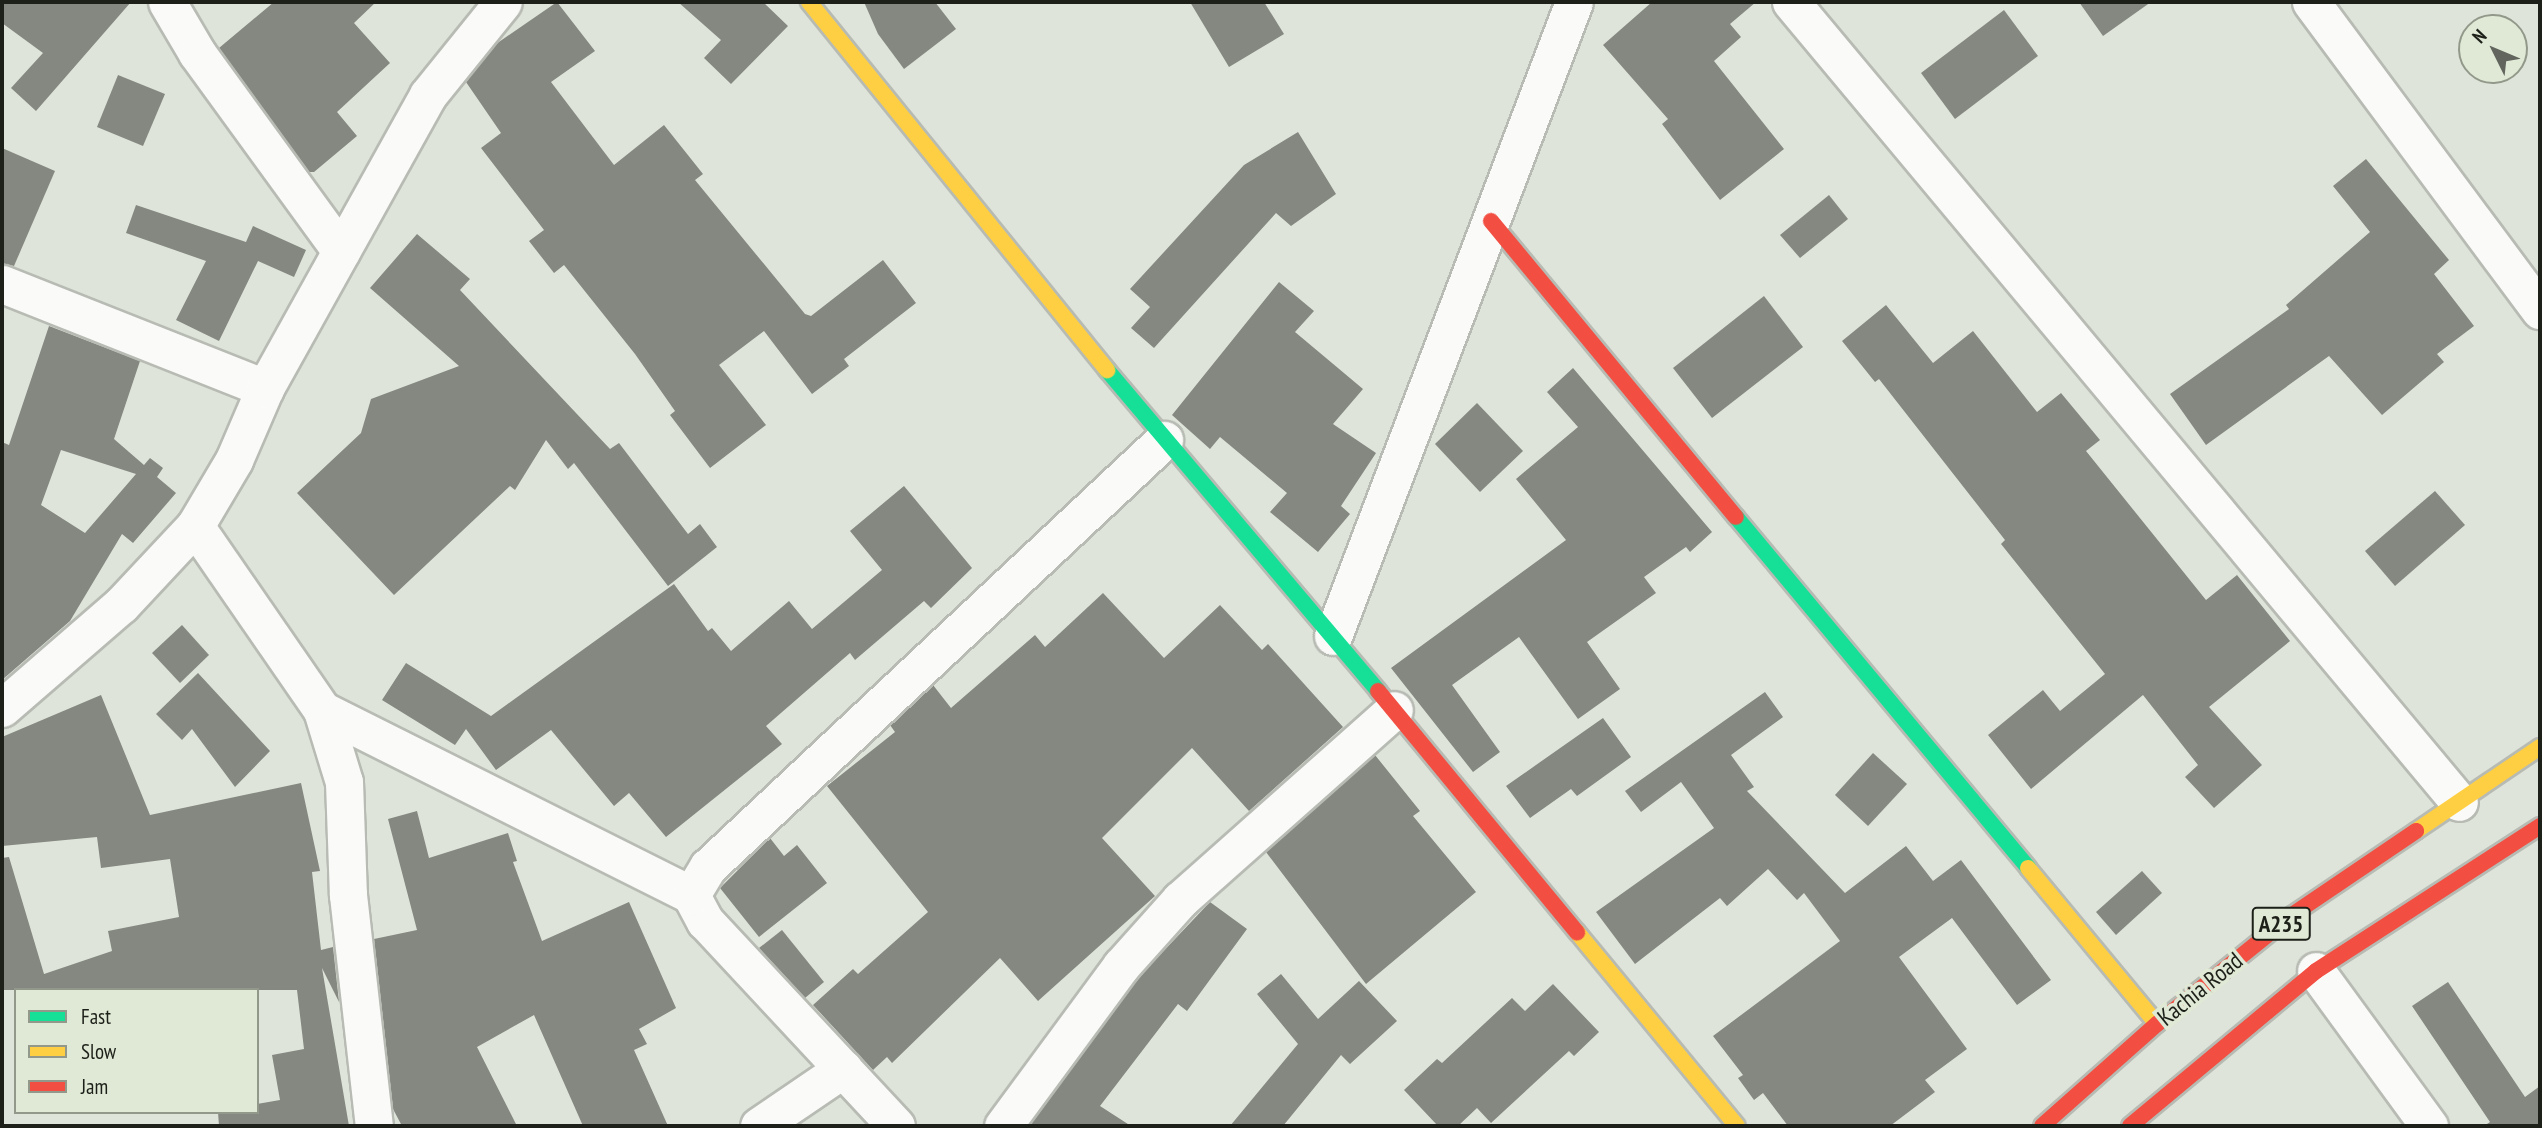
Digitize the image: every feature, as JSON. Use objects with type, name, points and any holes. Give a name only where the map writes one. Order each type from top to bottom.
[{"type":"main road","points":[[809,2],[1164,440],[1333,636],[1737,1126]]},
{"type":"main road","points":[[1491,221],[2157,1024]]},
{"type":"main road","name":"Kachia Road","points":[[2042,1126],[2157,1024],[2292,915],[2539,746]]},
{"type":"main road","name":"A235","points":[[2130,1126],[2316,971],[2540,826]]},
{"type":"street","points":[[167,2],[197,52],[341,251]]},
{"type":"street","points":[[2,708],[121,605],[195,526],[234,460],[265,388],[428,95],[503,2]]},
{"type":"street","points":[[1333,636],[1574,2]]},
{"type":"street","points":[[1791,2],[2459,802]]},
{"type":"street","points":[[2311,2],[2540,310]]},
{"type":"street","points":[[2,284],[265,388]]},
{"type":"street","points":[[691,895],[708,867],[1164,440]]},
{"type":"street","points":[[195,526],[321,710],[344,782],[348,895],[374,1126]]},
{"type":"street","points":[[321,710],[691,895],[705,921],[896,1126]]},
{"type":"street","points":[[1003,1126],[1121,966],[1180,900],[1394,710]]},
{"type":"street","points":[[2316,971],[2429,1126]]},
{"type":"street","points":[[759,1126],[842,1069]]},
{"type":"building","points":[[2,2],[131,2],[36,111],[11,88],[43,53],[2,23]]},
{"type":"building","points":[[274,2],[376,2],[354,23],[390,63],[337,112],[357,136],[314,172],[309,172],[219,48]]},
{"type":"building","points":[[557,2],[595,51],[551,82],[614,165],[664,125],[703,174],[695,180],[805,314],[811,316],[883,260],[916,303],[844,359],[849,366],[812,394],[764,331],[719,365],[766,425],[710,468],[670,415],[675,411],[635,354],[564,265],[554,273],[529,241],[544,230],[481,148],[501,133],[466,82],[496,44]]},
{"type":"building","points":[[678,2],[763,2],[788,26],[731,84],[704,58],[721,40]]},
{"type":"building","points":[[864,2],[935,2],[956,29],[904,69],[878,34]]},
{"type":"building","points":[[1190,2],[1264,2],[1284,34],[1229,67]]},
{"type":"building","points":[[1652,2],[1756,2],[1730,24],[1741,37],[1714,61],[1784,149],[1720,200],[1662,124],[1668,119],[1603,45]]},
{"type":"building","points":[[2079,2],[2151,2],[2103,36]]},
{"type":"building","points":[[2004,10],[2038,56],[1955,119],[1921,73]]},
{"type":"building","points":[[118,75],[165,94],[143,146],[97,127]]},
{"type":"building","points":[[1298,132],[1336,194],[1291,226],[1276,213],[1154,348],[1131,328],[1150,307],[1130,289],[1244,165]]},
{"type":"building","points":[[2,148],[55,171],[14,266],[2,263]]},
{"type":"building","points":[[2366,159],[2449,260],[2434,274],[2474,326],[2437,354],[2444,362],[2382,415],[2329,356],[2206,445],[2170,394],[2289,309],[2286,305],[2370,232],[2333,186]]},
{"type":"building","points":[[1829,195],[1848,219],[1800,258],[1780,235]]},
{"type":"building","points":[[136,205],[246,242],[253,226],[306,250],[294,277],[258,261],[219,341],[176,320],[206,261],[126,233]]},
{"type":"building","points":[[417,234],[470,279],[460,290],[610,449],[619,443],[688,534],[700,524],[717,547],[668,586],[574,463],[568,469],[546,440],[515,490],[510,486],[394,595],[297,493],[361,433],[371,399],[459,366],[370,288]]},
{"type":"building","points":[[1279,282],[1314,311],[1295,332],[1363,389],[1333,424],[1376,453],[1341,506],[1350,514],[1318,552],[1270,512],[1287,493],[1220,437],[1210,449],[1172,415]]},
{"type":"building","points":[[1764,296],[1803,347],[1712,418],[1673,368]]},
{"type":"building","points":[[1886,305],[1933,363],[1973,331],[2037,412],[2061,393],[2100,440],[2086,451],[2206,600],[2237,575],[2290,641],[2209,707],[2262,765],[2214,808],[2185,777],[2198,765],[2143,695],[2031,789],[1988,735],[2043,690],[2060,711],[2105,674],[2001,544],[2005,540],[1879,379],[1875,382],[1842,341]]},
{"type":"building","points":[[49,326],[140,361],[114,439],[144,465],[150,458],[163,468],[157,477],[176,493],[133,543],[122,534],[70,621],[2,680],[2,442],[9,445]],"holes":[[[61,450],[136,474],[85,533],[41,505]]]},
{"type":"building","points":[[1573,368],[1712,532],[1690,552],[1686,547],[1644,577],[1656,593],[1587,642],[1620,689],[1578,719],[1519,637],[1452,685],[1500,752],[1473,772],[1391,668],[1566,540],[1516,479],[1578,427],[1547,392]]},
{"type":"building","points":[[1477,403],[1523,451],[1480,492],[1435,444]]},
{"type":"building","points":[[904,486],[972,568],[931,608],[924,601],[855,660],[850,653],[766,726],[782,744],[666,837],[629,793],[614,806],[551,730],[496,770],[466,729],[455,745],[382,700],[406,663],[491,716],[674,584],[708,631],[712,628],[731,651],[789,601],[812,629],[882,570],[850,531]]},
{"type":"building","points":[[2435,491],[2465,525],[2395,586],[2365,551]]},
{"type":"building","points":[[1103,593],[1164,658],[1220,605],[1262,650],[1268,644],[1343,727],[1249,811],[1192,748],[1102,838],[1155,896],[1038,1001],[1000,958],[892,1063],[887,1057],[873,1070],[813,1005],[853,969],[858,974],[928,912],[827,786],[895,732],[890,725],[933,685],[951,708],[1035,635],[1045,647]]},
{"type":"building","points":[[182,625],[209,655],[180,683],[152,653]]},
{"type":"building","points":[[198,673],[270,751],[235,787],[192,729],[182,740],[156,714]]},
{"type":"building","points":[[1765,692],[1783,717],[1731,755],[1754,787],[1747,791],[1845,893],[1906,846],[1933,881],[1961,860],[2051,980],[2017,1005],[1952,918],[1899,957],[1967,1049],[1925,1080],[1935,1092],[1890,1126],[1788,1126],[1763,1093],[1754,1100],[1738,1078],[1743,1075],[1713,1036],[1840,941],[1804,893],[1797,900],[1768,869],[1727,906],[1720,898],[1635,964],[1596,912],[1714,828],[1681,782],[1641,812],[1625,791]]},
{"type":"building","points":[[101,695],[150,815],[301,783],[320,871],[312,872],[321,950],[333,947],[339,1002],[322,968],[349,1126],[219,1126],[218,1114],[259,1114],[259,1104],[280,1100],[272,1055],[304,1049],[297,990],[2,990],[2,858],[9,857],[44,974],[112,951],[108,931],[179,917],[170,859],[101,868],[97,837],[2,846],[2,737]]},
{"type":"building","points":[[1603,718],[1631,757],[1577,796],[1571,789],[1530,818],[1506,786]]},
{"type":"building","points":[[1873,753],[1907,784],[1868,826],[1835,795]]},
{"type":"building","points":[[1375,755],[1420,811],[1413,816],[1476,892],[1366,984],[1266,852]]},
{"type":"building","points":[[417,811],[429,858],[508,833],[517,861],[513,862],[542,941],[629,902],[676,1008],[639,1029],[647,1044],[634,1050],[668,1126],[583,1126],[534,1015],[477,1047],[517,1126],[402,1126],[393,1109],[374,939],[417,930],[388,819]]},
{"type":"building","points":[[770,838],[784,856],[797,845],[827,883],[759,937],[720,888]]},
{"type":"building","points":[[2142,871],[2162,893],[2116,935],[2096,912]]},
{"type":"building","points":[[1210,902],[1247,929],[1187,1011],[1178,1004],[1100,1106],[1131,1126],[1029,1126],[1137,979]]},
{"type":"building","points":[[782,930],[824,982],[805,998],[759,948]]},
{"type":"building","points":[[1281,974],[1318,1019],[1359,981],[1397,1021],[1350,1064],[1341,1055],[1283,1126],[1230,1126],[1298,1044],[1257,994]]},
{"type":"building","points":[[2448,982],[2525,1097],[2540,1086],[2540,1126],[2484,1126],[2490,1122],[2412,1006]]},
{"type":"building","points":[[1553,984],[1599,1032],[1574,1056],[1569,1051],[1491,1123],[1477,1108],[1458,1126],[1438,1126],[1404,1090],[1437,1059],[1442,1063],[1512,998],[1525,1011]]},
{"type":"traffic: fast","points":[[1107,370],[1378,691]]},
{"type":"traffic: fast","points":[[1736,517],[2028,868]]},
{"type":"traffic: slow","points":[[809,2],[1107,370]]},
{"type":"traffic: slow","points":[[2416,831],[2540,747]]},
{"type":"traffic: slow","points":[[2028,868],[2157,1024]]},
{"type":"traffic: slow","points":[[1577,932],[1737,1126]]},
{"type":"traffic: jam","points":[[1491,221],[1736,517]]},
{"type":"traffic: jam","points":[[1378,691],[1577,932]]},
{"type":"traffic: jam","points":[[2130,1126],[2316,971],[2540,826]]},
{"type":"traffic: jam","points":[[2042,1126],[2157,1024],[2292,915],[2416,831]]}]
